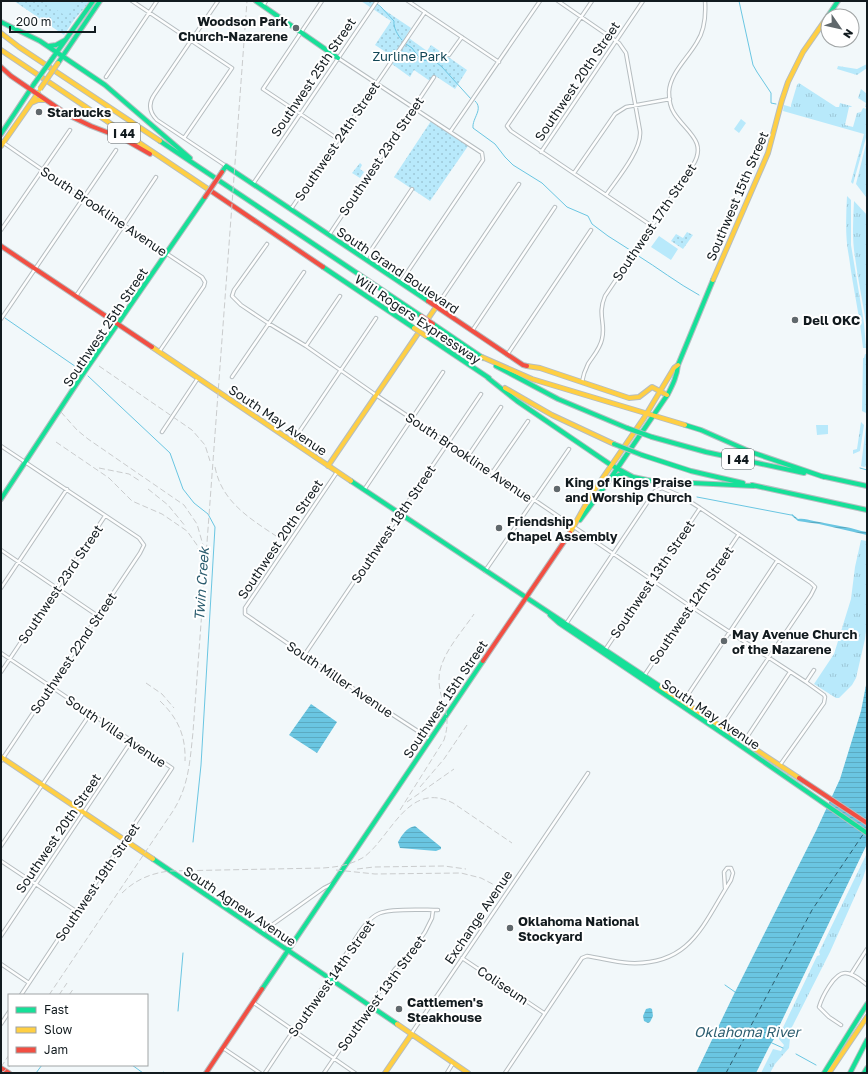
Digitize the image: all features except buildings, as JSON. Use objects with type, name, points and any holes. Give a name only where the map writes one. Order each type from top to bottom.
[{"type":"main road","points":[[1,134],[34,84],[93,1]]},
{"type":"main road","points":[[2,143],[100,1]]},
{"type":"main road","points":[[256,1],[338,58]]},
{"type":"main road","points":[[1,22],[57,52],[105,85],[142,118],[177,146],[200,168]]},
{"type":"main road","name":"Southwest 15th Street","points":[[574,527],[606,487],[667,395],[678,370],[678,365],[696,318],[768,152],[774,135],[788,80],[801,56],[820,28]]},
{"type":"main road","name":"Will Rogers Expressway","points":[[1,33],[19,47],[482,357],[544,392],[590,414],[652,437],[706,452],[867,486]]},
{"type":"main road","points":[[47,46],[55,45],[65,40]]},
{"type":"main road","name":"Will Rogers Expressway","points":[[1,50],[488,378],[552,415],[614,444],[691,471],[867,510]]},
{"type":"main road","points":[[1,67],[30,90],[77,120],[122,138],[180,171]]},
{"type":"main road","points":[[31,103],[38,100],[46,100]]},
{"type":"main road","points":[[14,113],[21,117]]},
{"type":"main road","name":"South Grand Boulevard","points":[[226,166],[507,355],[526,366],[540,368],[631,398],[643,395],[651,387],[655,387],[661,391]]},
{"type":"main road","name":"Southwest 25th Street","points":[[1,499],[117,325],[226,166]]},
{"type":"main road","name":"South May Avenue","points":[[1,246],[682,703],[742,744],[803,790],[867,833]]},
{"type":"main road","name":"Southwest 20th Street","points":[[328,466],[436,307]]},
{"type":"main road","points":[[482,357],[536,380],[709,433],[752,452],[824,477]]},
{"type":"main road","name":"Southwest 15th Street","points":[[206,1073],[574,527],[599,483],[661,391],[674,368],[678,365]]},
{"type":"main road","points":[[488,378],[517,401],[611,465],[633,477],[646,481],[754,486]]},
{"type":"main road","points":[[661,391],[667,395]]},
{"type":"main road","points":[[612,478],[621,474],[627,474]]},
{"type":"main road","points":[[599,483],[606,487]]},
{"type":"main road","name":"South May Avenue","points":[[742,744],[780,765],[867,823]]},
{"type":"main road","name":"South Agnew Avenue","points":[[2,759],[289,950],[468,1073]]},
{"type":"main road","points":[[824,1073],[867,1004]]},
{"type":"main road","points":[[829,1073],[867,1017]]},
{"type":"main road","name":"Exchange Avenue","points":[[386,1073],[411,1035]]},
{"type":"main road","points":[[850,1073],[867,1040]]},
{"type":"main road","points":[[1,1068],[9,1073]]},
{"type":"main road","points":[[864,1073],[867,1068]]},
{"type":"street","points":[[132,1],[232,68],[184,138]]},
{"type":"street","points":[[106,77],[157,1]]},
{"type":"street","points":[[191,40],[218,1]]},
{"type":"street","points":[[262,6],[266,1]]},
{"type":"street","points":[[322,1],[263,89],[338,139]]},
{"type":"street","name":"Southwest 25th Street","points":[[253,184],[376,1]]},
{"type":"street","points":[[408,1],[499,62]]},
{"type":"street","points":[[450,132],[540,1]]},
{"type":"street","points":[[558,1],[616,41],[622,46],[626,53],[641,134],[640,143],[606,195]]},
{"type":"street","points":[[592,1],[507,126],[511,131],[541,152],[652,226]]},
{"type":"street","name":"Southwest 20th Street","points":[[541,152],[643,1]]},
{"type":"street","name":"Southwest 17th Street","points":[[582,382],[587,366],[598,350],[602,340],[603,330],[601,311],[604,299],[694,164],[697,155],[697,146],[694,138],[674,113],[670,99],[670,87],[672,79],[702,34],[706,16],[705,1]]},
{"type":"street","name":"Southwest 24th Street","points":[[291,210],[425,12]]},
{"type":"street","points":[[449,55],[462,37]]},
{"type":"street","name":"South Grand Boulevard","points":[[191,40],[154,95],[150,105],[152,114],[157,120],[226,166]]},
{"type":"street","points":[[338,58],[414,107],[484,156],[484,160],[400,283]]},
{"type":"street","name":"Southwest 23rd Street","points":[[329,236],[434,77]]},
{"type":"street","points":[[574,173],[615,114],[626,107],[670,99]]},
{"type":"street","points":[[1,230],[70,130]]},
{"type":"street","name":"South Brookline Avenue","points":[[2,143],[166,254],[202,276],[205,282],[204,286],[158,352]]},
{"type":"street","points":[[1,319],[34,268],[116,150]]},
{"type":"street","points":[[76,297],[156,178]]},
{"type":"street","name":"Southwest 20th Street","points":[[436,307],[519,184]]},
{"type":"street","points":[[364,259],[412,189]]},
{"type":"street","points":[[472,331],[555,207]]},
{"type":"street","points":[[507,355],[591,230]]},
{"type":"street","name":"South Brookline Avenue","points":[[267,244],[234,290],[232,296],[241,305],[306,346],[376,395],[806,682],[826,697],[823,705],[780,765]]},
{"type":"street","points":[[232,377],[304,272]]},
{"type":"street","points":[[306,346],[340,296]]},
{"type":"street","points":[[292,442],[376,318]]},
{"type":"street","points":[[364,490],[443,372]]},
{"type":"street","points":[[162,432],[198,378]]},
{"type":"street","name":"Southwest 18th Street","points":[[305,654],[480,394]]},
{"type":"street","points":[[468,456],[501,407]]},
{"type":"street","points":[[492,472],[528,421]]},
{"type":"street","points":[[1,446],[105,516]]},
{"type":"street","points":[[485,571],[568,449]]},
{"type":"street","name":"Southwest 20th Street","points":[[249,618],[245,614],[245,608],[337,472]]},
{"type":"street","points":[[565,625],[655,491],[662,488],[681,496],[739,534],[814,586],[811,595],[720,729]]},
{"type":"street","points":[[1,588],[67,489]]},
{"type":"street","name":"Southwest 13th Street","points":[[604,651],[700,508]]},
{"type":"street","name":"Southwest 23rd Street","points":[[1,672],[105,516]]},
{"type":"street","name":"Southwest 22nd Street","points":[[2,759],[144,545],[139,538],[105,516]]},
{"type":"street","name":"Southwest 12th Street","points":[[643,677],[739,534]]},
{"type":"street","points":[[1,550],[98,616]]},
{"type":"street","points":[[682,703],[777,561]]},
{"type":"street","name":"South Miller Avenue","points":[[249,618],[430,739]]},
{"type":"street","name":"South Villa Avenue","points":[[1,653],[172,768]]},
{"type":"street","points":[[806,682],[814,670]]},
{"type":"street","points":[[742,744],[790,672]]},
{"type":"street","points":[[1,846],[90,714]]},
{"type":"street","name":"Southwest 20th Street","points":[[1,936],[132,740]]},
{"type":"street","name":"Southwest 19th Street","points":[[21,994],[172,768]]},
{"type":"street","name":"Exchange Avenue","points":[[411,1035],[588,773]]},
{"type":"street","points":[[1,861],[76,911]]},
{"type":"street","points":[[504,1073],[580,960],[584,957],[623,962],[646,962],[665,958],[681,950],[690,943],[700,930],[731,880],[733,873],[729,867],[724,872],[725,888]]},
{"type":"street","name":"Southwest 15th Street","points":[[262,933],[334,882]]},
{"type":"street","name":"Southwest 13th Street","points":[[324,1073],[395,969],[411,952],[425,932],[432,918],[432,910]]},
{"type":"street","name":"Southwest 14th Street","points":[[264,1073],[365,926],[376,915],[389,911],[438,910]]},
{"type":"street","points":[[851,974],[867,949]]},
{"type":"street","name":"Coliseum","points":[[462,958],[544,1013]]},
{"type":"street","points":[[1,964],[29,983]]},
{"type":"street","points":[[841,1025],[829,1017],[819,1007],[823,996],[835,978],[841,974],[851,974],[867,985]]},
{"type":"street","points":[[254,1003],[355,1073]]},
{"type":"street","points":[[1,1024],[8,1014]]},
{"type":"street","points":[[223,1048],[260,1073]]},
{"type":"street","points":[[447,1073],[453,1063]]},
{"type":"green space","points":[[14,1],[90,1],[64,35]]},
{"type":"green space","points":[[44,1],[78,1],[67,17]]},
{"type":"green space","name":"Zurline Park","points":[[361,1],[375,1],[374,3],[411,28],[406,36],[427,51],[431,45],[467,70],[455,89],[434,75],[430,81],[414,70],[410,77],[392,64],[395,58],[375,45],[391,21]]},
{"type":"green space","points":[[867,64],[867,68],[857,75],[837,69],[838,66],[857,69]]},
{"type":"green space","points":[[799,83],[836,107],[839,107],[840,103],[851,106],[852,107],[849,107],[845,125],[853,127],[857,113],[861,112],[863,108],[867,109],[867,134],[853,184],[851,182],[864,134],[783,111],[784,105],[791,107],[797,85]]},
{"type":"green space","points":[[861,89],[867,94],[867,107],[865,107],[866,103],[858,98]]},
{"type":"green space","points":[[741,119],[746,123],[739,133],[734,129]]},
{"type":"green space","points":[[431,121],[468,146],[430,201],[394,177]]},
{"type":"green space","points":[[867,140],[867,196],[866,197],[856,184]]},
{"type":"green space","points":[[360,163],[362,165],[360,169],[364,172],[360,178],[352,173]]},
{"type":"green space","points":[[847,196],[851,200],[851,245],[864,323],[866,348],[863,348],[847,242]]},
{"type":"green space","points":[[854,201],[867,215],[867,331],[854,250]]},
{"type":"green space","points":[[687,232],[693,235],[683,249],[671,241],[676,234],[683,238]]},
{"type":"green space","points":[[659,236],[678,249],[671,260],[651,247]]},
{"type":"green space","points":[[865,354],[867,354],[866,413],[862,411],[863,358]]},
{"type":"green space","points":[[861,422],[864,425],[860,451],[853,454],[853,450],[857,449]]},
{"type":"green space","points":[[816,425],[828,425],[828,434],[817,435]]},
{"type":"green space","points":[[866,426],[867,466],[864,467],[861,466]]},
{"type":"green space","points":[[861,540],[867,541],[867,624],[865,639],[856,678],[852,685],[839,698],[836,698],[814,684],[834,654],[851,599],[855,567]]},
{"type":"green space","points":[[748,748],[804,783],[802,786]]},
{"type":"green space","points":[[867,853],[867,865],[863,878],[830,952],[791,1029],[789,1048],[775,1064],[770,1073],[761,1073],[773,1049],[781,1051],[784,1045],[778,1038],[817,956],[820,955],[819,952]]},
{"type":"water","points":[[792,514],[798,519],[806,519],[851,528],[867,532],[867,535],[819,524],[798,521],[791,515]]},
{"type":"water","name":"Oklahoma River","points":[[867,680],[867,844],[774,1039],[756,1073],[696,1073],[816,831],[840,779],[861,711]]},
{"type":"water","points":[[311,704],[337,722],[317,753],[289,735]]},
{"type":"water","points":[[415,826],[441,847],[441,849],[436,851],[400,848],[398,842],[401,837],[407,830]]},
{"type":"water","points":[[646,1009],[652,1009],[653,1016],[648,1023],[644,1021],[643,1016]]},
{"type":"waterway","points":[[373,1],[394,21],[396,31],[402,40]]},
{"type":"waterway","points":[[739,1],[753,65],[771,93],[771,103],[776,104]]},
{"type":"waterway","points":[[406,44],[412,48],[422,60],[436,62],[442,67],[471,99]]},
{"type":"waterway","points":[[475,101],[478,110],[473,128],[495,144],[513,165],[542,183],[567,207],[588,216],[592,224],[630,250]]},
{"type":"waterway","points":[[637,255],[699,295]]},
{"type":"waterway","name":"Twin Creek","points":[[5,318],[82,371]]},
{"type":"waterway","name":"Twin Creek","points":[[88,376],[170,453],[183,489],[194,503],[208,514],[215,527],[201,765],[193,842]]},
{"type":"waterway","points":[[860,468],[867,470]]},
{"type":"waterway","points":[[697,497],[791,515]]},
{"type":"waterway","name":"Twin Creek","points":[[178,1011],[183,953]]},
{"type":"waterway","points":[[725,985],[735,992]]},
{"type":"waterway","points":[[772,1043],[783,1048]]},
{"type":"waterway","points":[[796,1054],[816,1065]]},
{"type":"waterway","name":"Twin Creek","points":[[36,1073],[41,1066]]},
{"type":"waterway","name":"Twin Creek","points":[[133,1066],[143,1073]]},
{"type":"ferry route","points":[[726,1073],[812,910],[864,833]]},
{"type":"railway","points":[[50,994],[173,811],[186,782],[188,773],[193,732],[247,1]]},
{"type":"railway","points":[[99,366],[192,430],[205,445],[210,461]]},
{"type":"railway","points":[[61,412],[77,430],[88,439],[184,505],[197,524],[203,545]]},
{"type":"railway","points":[[56,442],[109,478],[132,501],[162,514],[187,531],[197,545],[202,563]]},
{"type":"railway","points":[[215,467],[225,492],[233,502],[252,520],[285,542]]},
{"type":"railway","points":[[99,468],[129,474],[140,481]]},
{"type":"railway","points":[[148,489],[168,505],[186,527]]},
{"type":"railway","points":[[400,810],[444,740],[447,722],[441,695],[439,679],[440,670],[447,653],[474,614]]},
{"type":"railway","points":[[146,683],[162,694],[174,708]]},
{"type":"railway","points":[[160,701],[172,714],[180,728],[184,743],[185,761]]},
{"type":"railway","points":[[420,787],[444,759],[467,725]]},
{"type":"railway","points":[[407,802],[454,769]]},
{"type":"railway","points":[[122,893],[132,884],[144,878],[156,873],[170,871],[323,868],[349,864],[364,857],[374,848],[402,814],[412,805],[424,799],[437,798],[453,803],[512,843]]},
{"type":"railway","points":[[357,869],[374,867],[444,866],[466,869]]},
{"type":"railway","points":[[336,870],[375,874],[461,873],[481,878],[504,890]]},
{"type":"railway","points":[[60,994],[67,983]]},
{"type":"railway","points":[[70,994],[74,988]]},
{"type":"railway","points":[[1,1067],[8,1056]]},
{"type":"railway","points":[[2,1073],[10,1066]]},
{"type":"traffic: fast","points":[[52,59],[93,1]]},
{"type":"traffic: fast","points":[[58,63],[100,1]]},
{"type":"traffic: fast","points":[[256,1],[338,58]]},
{"type":"traffic: fast","points":[[833,8],[838,1]]},
{"type":"traffic: fast","points":[[1,22],[40,41],[105,85],[190,158]]},
{"type":"traffic: fast","points":[[49,46],[56,45],[65,40]]},
{"type":"traffic: fast","points":[[34,84],[52,59]]},
{"type":"traffic: fast","points":[[1,134],[34,84]]},
{"type":"traffic: fast","points":[[160,141],[421,316]]},
{"type":"traffic: fast","points":[[222,172],[226,166],[428,301]]},
{"type":"traffic: fast","points":[[1,499],[83,374],[205,197]]},
{"type":"traffic: fast","points":[[323,267],[414,328]]},
{"type":"traffic: fast","points":[[580,520],[668,394],[676,376],[678,365],[713,280]]},
{"type":"traffic: fast","points":[[433,324],[483,358]]},
{"type":"traffic: fast","points":[[426,336],[489,378]]},
{"type":"traffic: fast","points":[[496,366],[558,399],[627,428]]},
{"type":"traffic: fast","points":[[488,378],[517,401],[611,465],[633,477],[652,481],[754,486]]},
{"type":"traffic: fast","points":[[685,425],[701,430],[751,452],[824,477]]},
{"type":"traffic: fast","points":[[627,428],[652,437]]},
{"type":"traffic: fast","points":[[652,437],[706,452],[804,473]]},
{"type":"traffic: fast","points":[[614,444],[642,455]]},
{"type":"traffic: fast","points":[[642,455],[691,471],[743,483]]},
{"type":"traffic: fast","points":[[612,478],[621,474],[626,474]]},
{"type":"traffic: fast","points":[[821,476],[867,486]]},
{"type":"traffic: fast","points":[[351,481],[661,687]]},
{"type":"traffic: fast","points":[[752,485],[867,510]]},
{"type":"traffic: fast","points":[[550,615],[559,623],[867,833]]},
{"type":"traffic: fast","points":[[262,989],[483,661]]},
{"type":"traffic: fast","points":[[153,859],[397,1024]]},
{"type":"traffic: fast","points":[[824,1073],[867,1004]]},
{"type":"traffic: fast","points":[[850,1073],[867,1040]]},
{"type":"traffic: fast","points":[[864,1073],[867,1068]]},
{"type":"traffic: slow","points":[[713,280],[768,153],[788,82],[803,52],[820,28]]},
{"type":"traffic: slow","points":[[1,33],[19,47],[160,141]]},
{"type":"traffic: slow","points":[[1,50],[211,191]]},
{"type":"traffic: slow","points":[[40,89],[58,63]]},
{"type":"traffic: slow","points":[[1,146],[38,93]]},
{"type":"traffic: slow","points":[[31,103],[38,100],[44,100]]},
{"type":"traffic: slow","points":[[328,466],[436,307]]},
{"type":"traffic: slow","points":[[414,328],[426,336]]},
{"type":"traffic: slow","points":[[152,347],[351,481]]},
{"type":"traffic: slow","points":[[482,357],[532,379],[685,425]]},
{"type":"traffic: slow","points":[[570,533],[591,495],[644,418],[674,368],[678,365]]},
{"type":"traffic: slow","points":[[527,366],[540,368],[629,398],[639,397],[652,387],[667,395]]},
{"type":"traffic: slow","points":[[505,388],[552,415],[614,444]]},
{"type":"traffic: slow","points":[[661,687],[799,778]]},
{"type":"traffic: slow","points":[[1,757],[153,859]]},
{"type":"traffic: slow","points":[[829,1073],[867,1017]]},
{"type":"traffic: slow","points":[[397,1024],[468,1073]]},
{"type":"traffic: slow","points":[[385,1073],[411,1035]]},
{"type":"traffic: jam","points":[[1,67],[11,76],[68,115],[122,138],[150,154]]},
{"type":"traffic: jam","points":[[205,197],[222,172]]},
{"type":"traffic: jam","points":[[211,191],[323,267]]},
{"type":"traffic: jam","points":[[1,246],[152,347]]},
{"type":"traffic: jam","points":[[428,301],[523,365],[527,366]]},
{"type":"traffic: jam","points":[[421,316],[433,324]]},
{"type":"traffic: jam","points":[[483,661],[570,533]]},
{"type":"traffic: jam","points":[[799,778],[867,823]]},
{"type":"traffic: jam","points":[[206,1073],[262,989]]},
{"type":"traffic: jam","points":[[1,1068],[9,1073]]},
{"type":"place","name":"Woodson Park Church-Nazarene","points":[[296,28]]},
{"type":"place","name":"Starbucks","points":[[39,112]]},
{"type":"place","name":"Dell OKC","points":[[795,320]]},
{"type":"place","name":"King of Kings Praise and Worship Church","points":[[557,489]]},
{"type":"place","name":"Friendship Chapel Assembly","points":[[499,528]]},
{"type":"place","name":"May Avenue Church of the Nazarene","points":[[724,641]]},
{"type":"place","name":"Oklahoma National Stockyard","points":[[510,928]]},
{"type":"place","name":"Cattlemen's Steakhouse","points":[[399,1009]]}]
